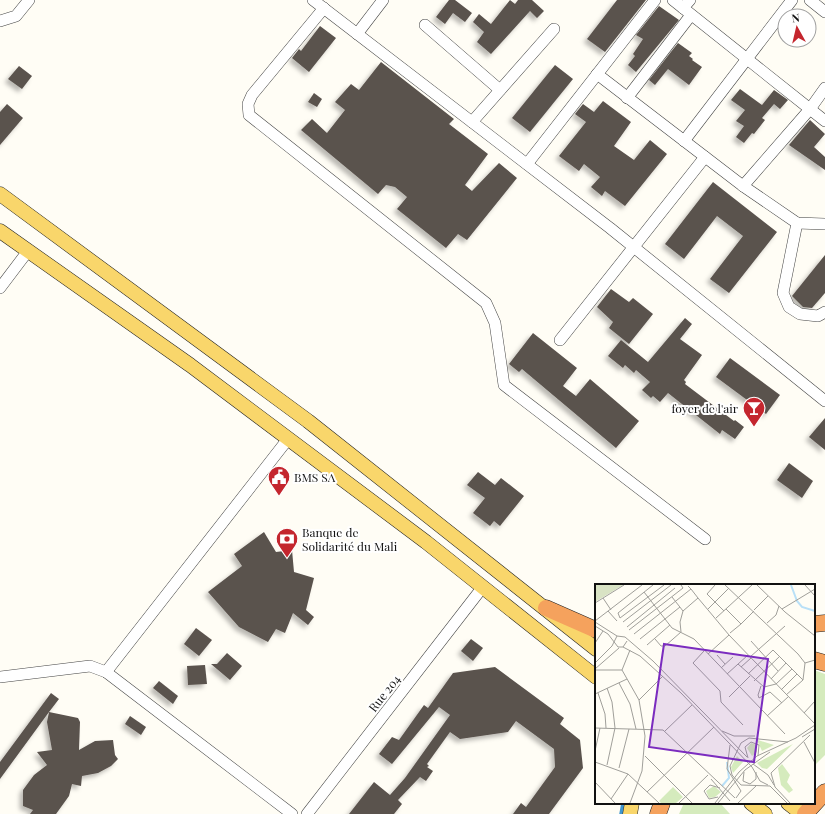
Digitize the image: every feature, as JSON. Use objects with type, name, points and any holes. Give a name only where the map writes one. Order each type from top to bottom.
[{"type":"highway","points":[[546,608],[595,630]]},
{"type":"highway","points":[[815,612],[825,613]]},
{"type":"highway","points":[[815,624],[825,623]]},
{"type":"highway","points":[[815,660],[825,663]]},
{"type":"highway","points":[[815,803],[825,792]]},
{"type":"highway","points":[[658,814],[662,804]]},
{"type":"highway","points":[[805,814],[814,804]]},
{"type":"main road","points":[[0,194],[308,421],[595,648]]},
{"type":"main road","points":[[0,231],[190,365],[426,542],[595,676]]},
{"type":"main road","points":[[630,814],[632,804]]},
{"type":"main road","points":[[752,804],[765,814]]},
{"type":"main road","points":[[789,804],[802,814]]},
{"type":"street","points":[[0,21],[16,16],[29,0]]},
{"type":"street","points":[[313,0],[633,246],[825,401]]},
{"type":"street","points":[[357,34],[384,0]]},
{"type":"street","points":[[526,164],[656,0]]},
{"type":"street","points":[[673,0],[688,8],[747,60],[825,121]]},
{"type":"street","points":[[684,141],[792,0]]},
{"type":"street","points":[[810,0],[825,12]]},
{"type":"street","points":[[324,8],[252,95],[248,104],[249,115],[486,303],[495,322],[504,385],[705,539]]},
{"type":"street","points":[[627,98],[688,8]]},
{"type":"street","points":[[425,25],[500,90]]},
{"type":"street","points":[[472,122],[554,29]]},
{"type":"street","points":[[597,74],[743,186],[797,223],[825,224]]},
{"type":"street","points":[[743,186],[810,110],[825,88]]},
{"type":"street","points":[[560,340],[705,157]]},
{"type":"street","points":[[797,223],[783,293],[789,307],[800,314],[818,316],[825,312]]},
{"type":"street","points":[[0,288],[28,251]]},
{"type":"street","points":[[106,672],[288,439]]},
{"type":"street","name":"Rue 204","points":[[307,814],[482,588]]},
{"type":"street","points":[[0,677],[90,666],[106,672],[292,814]]},
{"type":"green space","points":[[815,670],[825,674],[825,755],[815,765]]},
{"type":"green space","points":[[684,804],[721,804],[730,814],[679,814]]},
{"type":"building","points":[[449,0],[455,0],[472,13],[465,22],[453,13],[445,24],[436,17]]},
{"type":"building","points":[[510,0],[515,4],[518,0],[532,0],[544,11],[537,18],[530,11],[491,54],[477,42],[484,32],[473,22],[479,14],[491,24]]},
{"type":"building","points":[[617,0],[646,0],[605,52],[587,39]]},
{"type":"building","points":[[659,6],[679,20],[636,72],[628,65],[635,56],[633,54],[643,39],[636,35]]},
{"type":"building","points":[[320,26],[336,38],[309,72],[292,58],[299,49],[301,51]]},
{"type":"building","points":[[678,43],[692,53],[689,56],[702,67],[689,85],[668,69],[655,85],[649,80]]},
{"type":"building","points":[[381,62],[454,119],[449,124],[488,154],[465,185],[472,191],[499,163],[517,178],[467,240],[458,234],[446,248],[397,209],[407,197],[395,187],[386,185],[378,194],[301,130],[312,119],[327,133],[345,110],[335,102],[351,84],[359,90]]},
{"type":"building","points":[[555,65],[573,79],[530,132],[512,118]]},
{"type":"building","points":[[19,66],[32,76],[22,89],[8,79]]},
{"type":"building","points":[[740,89],[762,105],[774,90],[788,100],[780,109],[774,104],[762,118],[765,120],[754,134],[752,133],[744,143],[736,137],[744,126],[736,121],[745,110],[731,100]]},
{"type":"building","points":[[314,93],[322,99],[317,107],[308,102]]},
{"type":"building","points":[[603,101],[631,122],[614,146],[634,160],[650,140],[667,154],[625,206],[605,191],[602,196],[591,187],[600,177],[584,164],[579,171],[559,156],[586,122],[575,114],[583,104],[594,112]]},
{"type":"building","points":[[7,104],[23,118],[0,145],[0,112]]},
{"type":"building","points":[[810,120],[825,134],[814,147],[825,157],[825,170],[789,145]]},
{"type":"building","points":[[713,182],[777,232],[729,293],[710,279],[743,236],[717,216],[684,259],[665,244]]},
{"type":"building","points":[[825,255],[825,293],[812,308],[803,307],[792,296]]},
{"type":"building","points":[[611,289],[629,302],[633,298],[653,314],[629,344],[609,328],[613,322],[597,307]]},
{"type":"building","points":[[685,318],[692,324],[680,339],[702,355],[684,380],[686,382],[685,384],[744,427],[735,439],[722,430],[720,434],[668,393],[660,402],[653,396],[651,398],[642,390],[650,382],[636,370],[634,373],[625,365],[623,368],[608,356],[621,340],[648,362]]},
{"type":"building","points":[[533,333],[577,368],[563,386],[576,396],[590,379],[639,421],[616,448],[522,369],[519,372],[509,364]]},
{"type":"building","points":[[730,358],[780,395],[766,414],[716,377]]},
{"type":"building","points":[[825,418],[825,450],[809,437]]},
{"type":"building","points":[[789,463],[813,481],[802,498],[777,480]]},
{"type":"building","points":[[478,472],[495,485],[501,478],[524,496],[500,526],[494,521],[490,526],[473,513],[485,498],[467,485]]},
{"type":"building","points":[[264,532],[276,552],[292,550],[294,572],[314,578],[306,610],[314,617],[308,625],[293,613],[285,633],[276,629],[268,642],[239,627],[208,592],[242,566],[234,554]]},
{"type":"building","points":[[196,628],[212,640],[199,656],[184,644]]},
{"type":"building","points":[[471,639],[483,648],[473,661],[461,651]]},
{"type":"building","points":[[227,653],[242,666],[230,680],[211,664],[217,664]]},
{"type":"building","points":[[205,665],[207,684],[188,685],[187,666]]},
{"type":"building","points":[[495,667],[564,718],[560,724],[580,740],[583,768],[549,814],[513,814],[521,803],[526,807],[555,767],[554,749],[516,721],[508,732],[460,739],[450,732],[427,764],[429,766],[427,767],[433,771],[426,781],[420,777],[398,800],[402,804],[394,814],[349,814],[374,782],[390,795],[405,778],[450,715],[439,707],[392,764],[379,754],[392,737],[399,740],[424,705],[428,708],[453,673]]},
{"type":"building","points":[[159,681],[178,696],[173,704],[153,688]]},
{"type":"building","points":[[51,693],[59,699],[0,779],[0,762]]},
{"type":"building","points":[[49,712],[78,718],[80,722],[79,750],[95,741],[113,740],[115,755],[118,759],[111,766],[98,773],[82,776],[81,786],[72,784],[69,796],[56,814],[30,814],[33,810],[23,806],[23,790],[34,775],[47,765],[37,752],[52,750],[47,722]]},
{"type":"building","points":[[130,716],[146,727],[141,735],[125,724]]},
{"type":"waterway","points":[[621,814],[623,804]]},
{"type":"place","name":"foyer de l'air","points":[[754,428]]},
{"type":"place","name":"BMS SA","points":[[279,496]]},
{"type":"place","name":"Banque de Solidarité du Mali","points":[[287,558]]}]
